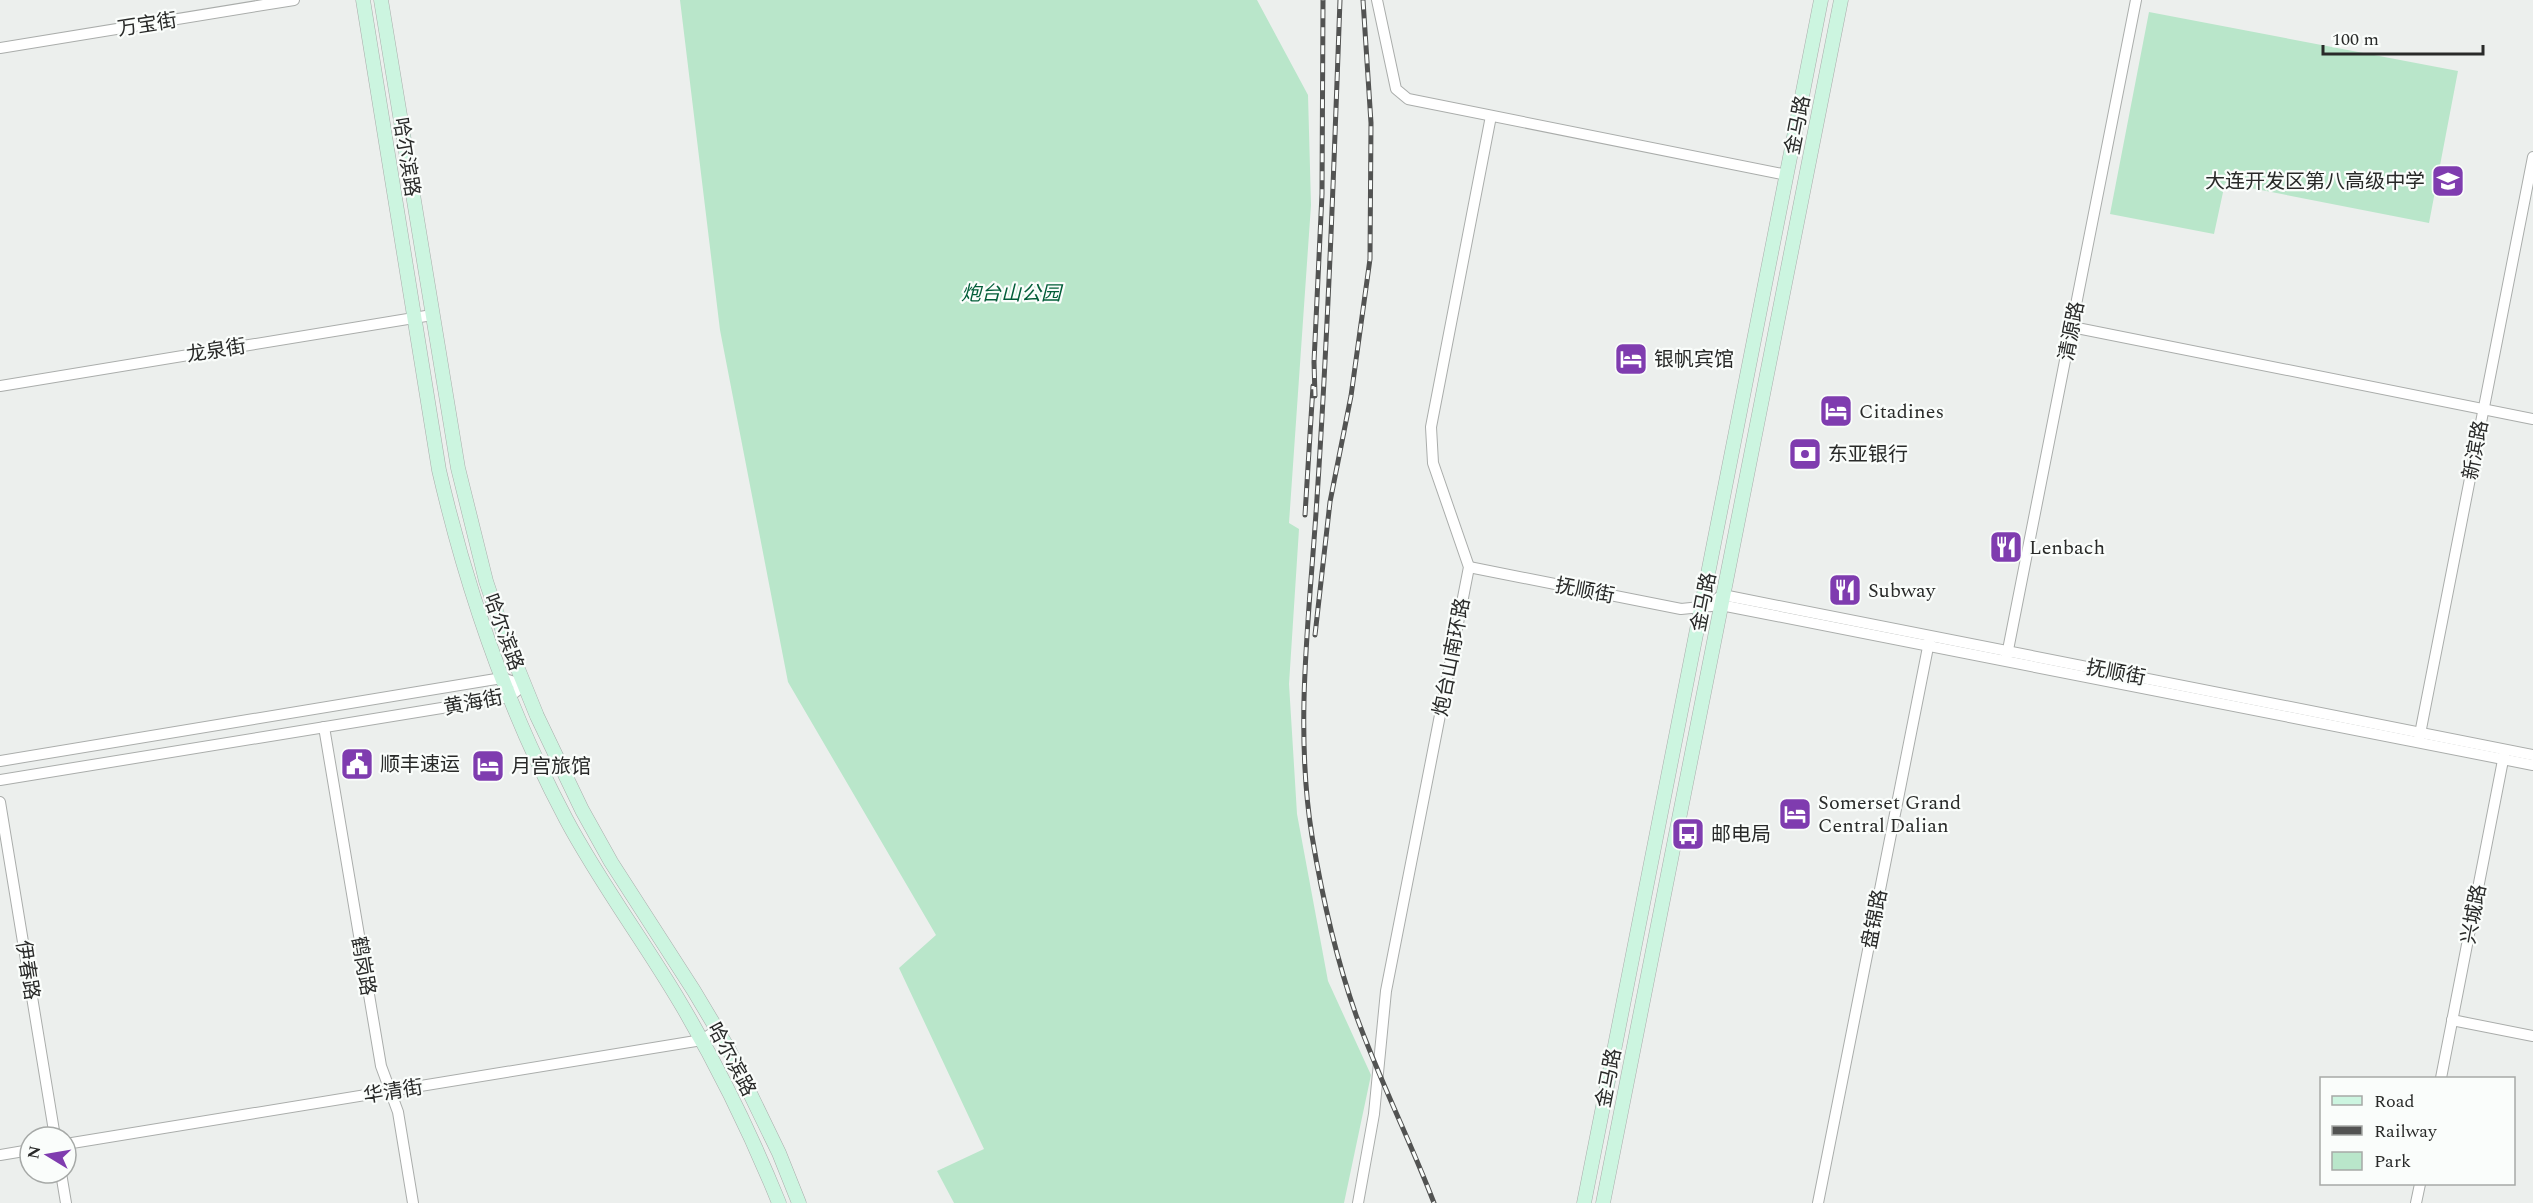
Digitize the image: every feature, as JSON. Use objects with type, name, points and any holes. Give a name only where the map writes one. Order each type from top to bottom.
[{"type":"street","name":"万宝街","points":[[0,48],[294,0]]},
{"type":"street","name":"哈尔滨路","points":[[363,0],[440,470],[468,584],[509,697],[566,819],[596,872],[680,1001],[702,1040],[738,1109],[779,1203]]},
{"type":"street","name":"哈尔滨路","points":[[381,0],[458,468],[472,531],[496,612],[524,685],[558,763],[612,862],[717,1030],[779,1153],[799,1203]]},
{"type":"street","points":[[1377,0],[1396,88],[1408,99],[1787,175]]},
{"type":"street","name":"金马路","points":[[1584,1203],[1821,0]]},
{"type":"street","name":"金马路","points":[[1603,1203],[1840,0]]},
{"type":"street","name":"清源路","points":[[2006,656],[2136,0]]},
{"type":"street","points":[[1469,567],[1433,463],[1431,427],[1491,116]]},
{"type":"street","name":"新滨路","points":[[2419,737],[2533,157]]},
{"type":"street","name":"龙泉街","points":[[0,386],[432,315]]},
{"type":"street","points":[[2072,327],[2533,419]]},
{"type":"street","name":"抚顺街","points":[[1469,567],[1681,609],[1701,607],[1722,600],[2504,754],[2533,755]]},
{"type":"street","name":"炮台山南环路","points":[[1358,1203],[1374,1114],[1386,991],[1469,567]]},
{"type":"street","name":"盘锦路","points":[[1818,1203],[1929,641]]},
{"type":"street","name":"黄海街","points":[[0,760],[502,678],[524,685]]},
{"type":"street","name":"黄海街","points":[[0,780],[509,697],[524,685]]},
{"type":"street","name":"鹤岗路","points":[[324,727],[381,1066],[398,1112],[413,1203]]},
{"type":"street","name":"抚顺街","points":[[2504,754],[2533,765]]},
{"type":"street","name":"兴城路","points":[[2441,1077],[2504,754]]},
{"type":"street","name":"伊春路","points":[[0,802],[53,1125]]},
{"type":"street","points":[[2452,1020],[2533,1035]]},
{"type":"street","name":"华清街","points":[[78,1142],[702,1040],[717,1030]]},
{"type":"street","points":[[0,1155],[18,1152]]},
{"type":"street","points":[[63,1185],[66,1203]]},
{"type":"street","points":[[2416,1203],[2420,1185]]},
{"type":"green space","name":"炮台山公园","points":[[680,0],[1257,0],[1308,95],[1311,205],[1289,523],[1299,529],[1289,684],[1297,814],[1328,981],[1371,1075],[1344,1203],[954,1203],[937,1171],[984,1149],[899,968],[936,935],[788,682],[720,330]]},
{"type":"green space","points":[[2149,12],[2458,71],[2429,223],[2225,183],[2214,234],[2110,214]]},
{"type":"railway","points":[[1315,396],[1314,362],[1322,194],[1323,0]]},
{"type":"railway","points":[[1340,0],[1324,374],[1305,667],[1304,752],[1307,794],[1312,836],[1325,904],[1349,993],[1375,1063],[1434,1203]]},
{"type":"railway","points":[[1315,635],[1330,502],[1351,396],[1370,259],[1371,123],[1363,0]]},
{"type":"railway","points":[[1305,515],[1313,386]]},
{"type":"place","name":"大连开发区第八高级中学","points":[[2448,181]]},
{"type":"place","name":"银帆宾馆","points":[[1631,359]]},
{"type":"place","name":"Citadines","points":[[1836,411]]},
{"type":"place","name":"东亚银行","points":[[1805,454]]},
{"type":"place","name":"Lenbach","points":[[2006,547]]},
{"type":"place","name":"Subway","points":[[1845,590]]},
{"type":"place","name":"顺丰速运","points":[[357,764]]},
{"type":"place","name":"月宫旅馆","points":[[488,766]]},
{"type":"place","name":"Somerset Grand Central Dalian","points":[[1795,814]]},
{"type":"place","name":"邮电局","points":[[1688,834]]}]
